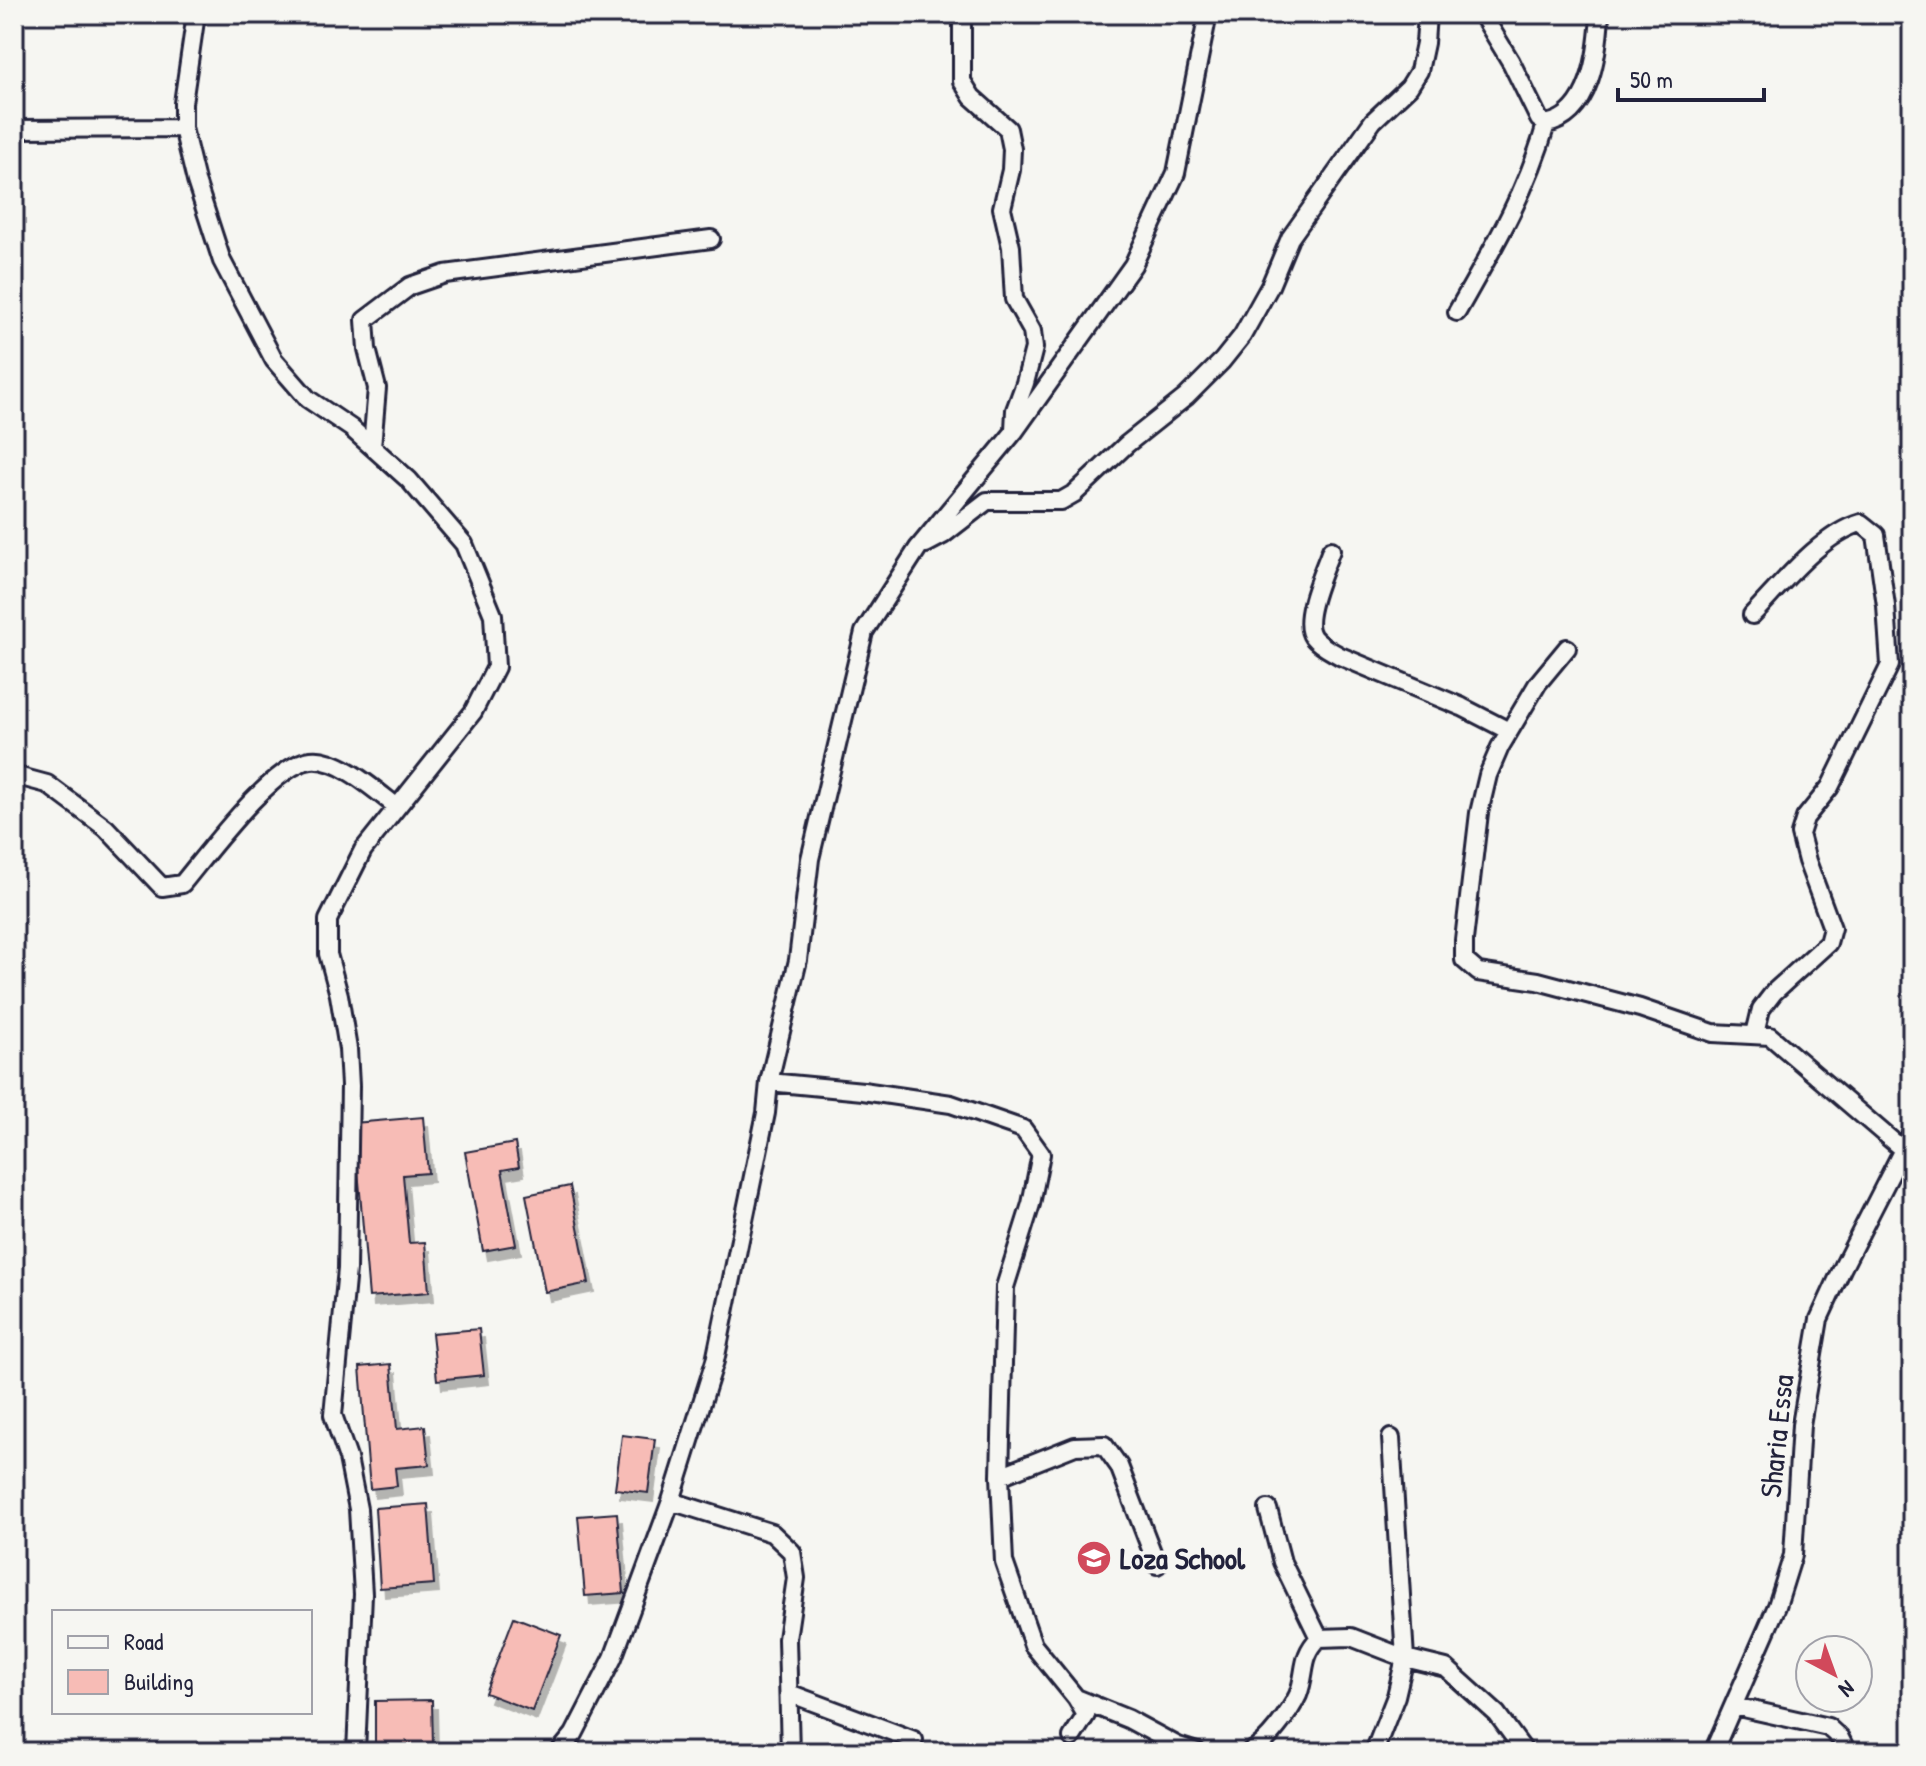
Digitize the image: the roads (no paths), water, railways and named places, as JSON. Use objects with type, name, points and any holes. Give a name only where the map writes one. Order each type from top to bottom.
[{"type":"street","points":[[196,14],[183,103],[183,128],[196,181],[222,261],[274,360],[308,399],[351,428],[409,480],[464,544],[493,615],[496,667],[473,712],[363,850],[328,920],[328,954],[339,995],[348,1049],[350,1086],[347,1269],[333,1415],[348,1458],[359,1523],[363,1594],[356,1752]]},
{"type":"street","points":[[962,14],[962,81],[972,97],[1008,129],[1012,149],[1011,170],[1002,208],[1011,247],[1014,299],[1032,331],[1034,348],[1015,410],[1014,432]]},
{"type":"street","points":[[559,1752],[574,1734],[613,1658],[671,1501],[715,1361],[763,1128],[769,1082],[798,960],[810,859],[864,632],[918,548],[1014,432],[1133,265],[1176,173],[1208,14]]},
{"type":"street","points":[[918,548],[943,535],[987,501],[1046,503],[1068,497],[1186,397],[1222,361],[1242,336],[1290,238],[1373,121],[1409,87],[1419,71],[1427,14]]},
{"type":"street","points":[[1482,14],[1511,62],[1539,119],[1546,124],[1560,122],[1581,98],[1590,74],[1600,14]]},
{"type":"street","points":[[1457,312],[1516,204],[1536,160],[1546,124]]},
{"type":"street","points":[[14,129],[183,128]]},
{"type":"street","points":[[372,447],[377,388],[367,349],[365,320],[410,286],[445,274],[711,239]]},
{"type":"street","points":[[1752,615],[1812,554],[1852,525],[1861,523],[1876,535],[1890,665],[1830,787],[1805,818],[1800,834],[1832,928],[1831,936],[1828,943],[1774,992],[1761,1009],[1755,1034]]},
{"type":"street","points":[[1331,550],[1307,622],[1311,635],[1322,646],[1340,656],[1462,707],[1509,731]]},
{"type":"street","points":[[1567,648],[1538,683],[1509,731],[1488,775],[1479,813],[1464,960],[1478,972],[1538,981],[1640,1008],[1713,1033],[1770,1036],[1902,1149]]},
{"type":"street","points":[[21,777],[47,784],[106,828],[162,887],[182,884],[277,775],[311,760],[346,768],[397,807]]},
{"type":"street","points":[[769,1082],[951,1104],[1023,1129],[1041,1154],[1031,1204],[1005,1287],[1000,1476],[1004,1562],[1033,1645],[1086,1715],[1072,1737]]},
{"type":"street","name":"Sharia Essa","points":[[1713,1752],[1777,1606],[1793,1555],[1801,1425],[1819,1319],[1912,1132]]},
{"type":"street","points":[[1374,1752],[1396,1696],[1405,1658],[1391,1438]]},
{"type":"street","points":[[1000,1476],[1075,1446],[1104,1445],[1119,1466],[1157,1565]]},
{"type":"street","points":[[671,1501],[772,1533],[792,1552],[796,1578],[787,1639],[790,1752]]},
{"type":"street","points":[[1268,1509],[1282,1562],[1319,1638]]},
{"type":"street","points":[[1250,1752],[1263,1746],[1297,1696],[1307,1649],[1319,1638],[1351,1637],[1405,1658],[1446,1668],[1497,1714],[1525,1752]]},
{"type":"street","points":[[789,1693],[914,1740]]},
{"type":"street","points":[[1076,1698],[1128,1719],[1177,1749],[1197,1752]]},
{"type":"street","points":[[1734,1706],[1828,1727],[1840,1738],[1847,1752]]},
{"type":"place","name":"Loza School","points":[[1094,1558]]}]
